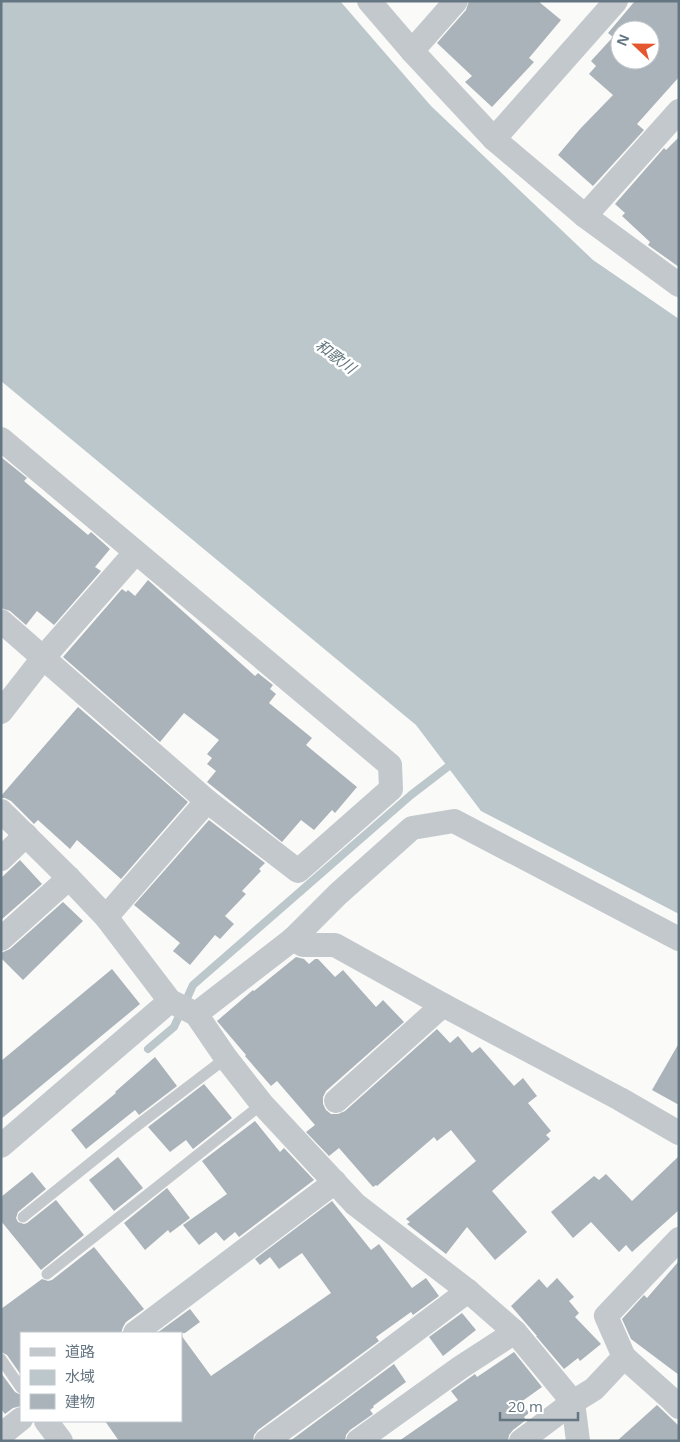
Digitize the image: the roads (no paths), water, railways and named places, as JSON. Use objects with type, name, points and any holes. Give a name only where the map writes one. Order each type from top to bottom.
[{"type":"street","points":[[369,1],[412,51],[494,138],[585,216],[679,285]]},
{"type":"street","points":[[412,51],[456,1]]},
{"type":"street","points":[[494,138],[616,1]]},
{"type":"street","points":[[585,216],[679,112]]},
{"type":"street","points":[[1,439],[390,765],[392,789],[298,870],[207,801],[1,621]]},
{"type":"street","points":[[1,712],[43,658],[135,553]]},
{"type":"street","points":[[106,917],[207,801]]},
{"type":"street","points":[[1,811],[106,917],[170,1001],[196,1014],[226,1058],[262,1104],[355,1204],[468,1291],[516,1332],[573,1402],[578,1441]]},
{"type":"street","points":[[196,1014],[293,938],[338,894],[412,828],[454,820],[679,940]]},
{"type":"street","points":[[1,859],[26,835]]},
{"type":"street","points":[[1,939],[69,878]]},
{"type":"street","points":[[293,938],[303,945],[335,945],[679,1133]]},
{"type":"street","points":[[1,1146],[170,1001]]},
{"type":"street","points":[[336,1101],[443,1005]]},
{"type":"street","points":[[136,1332],[335,1182]]},
{"type":"street","points":[[677,1243],[606,1316],[624,1357],[679,1407]]},
{"type":"street","points":[[266,1441],[468,1291]]},
{"type":"street","points":[[358,1441],[461,1367],[516,1332]]},
{"type":"street","points":[[521,1441],[573,1402],[594,1389],[624,1357]]},
{"type":"street","points":[[1,1435],[20,1421]]},
{"type":"street","points":[[47,1422],[61,1441]]},
{"type":"lane","points":[[23,1217],[134,1128],[226,1058]]},
{"type":"lane","points":[[47,1274],[262,1104]]},
{"type":"lane","points":[[1,1360],[20,1387]]},
{"type":"water","name":"和歌川","points":[[1,1],[340,1],[431,106],[593,260],[679,319],[679,914],[481,811],[416,725],[1,381]]},
{"type":"waterway","points":[[148,1049],[174,1027],[193,985],[411,795],[454,762]]}]
